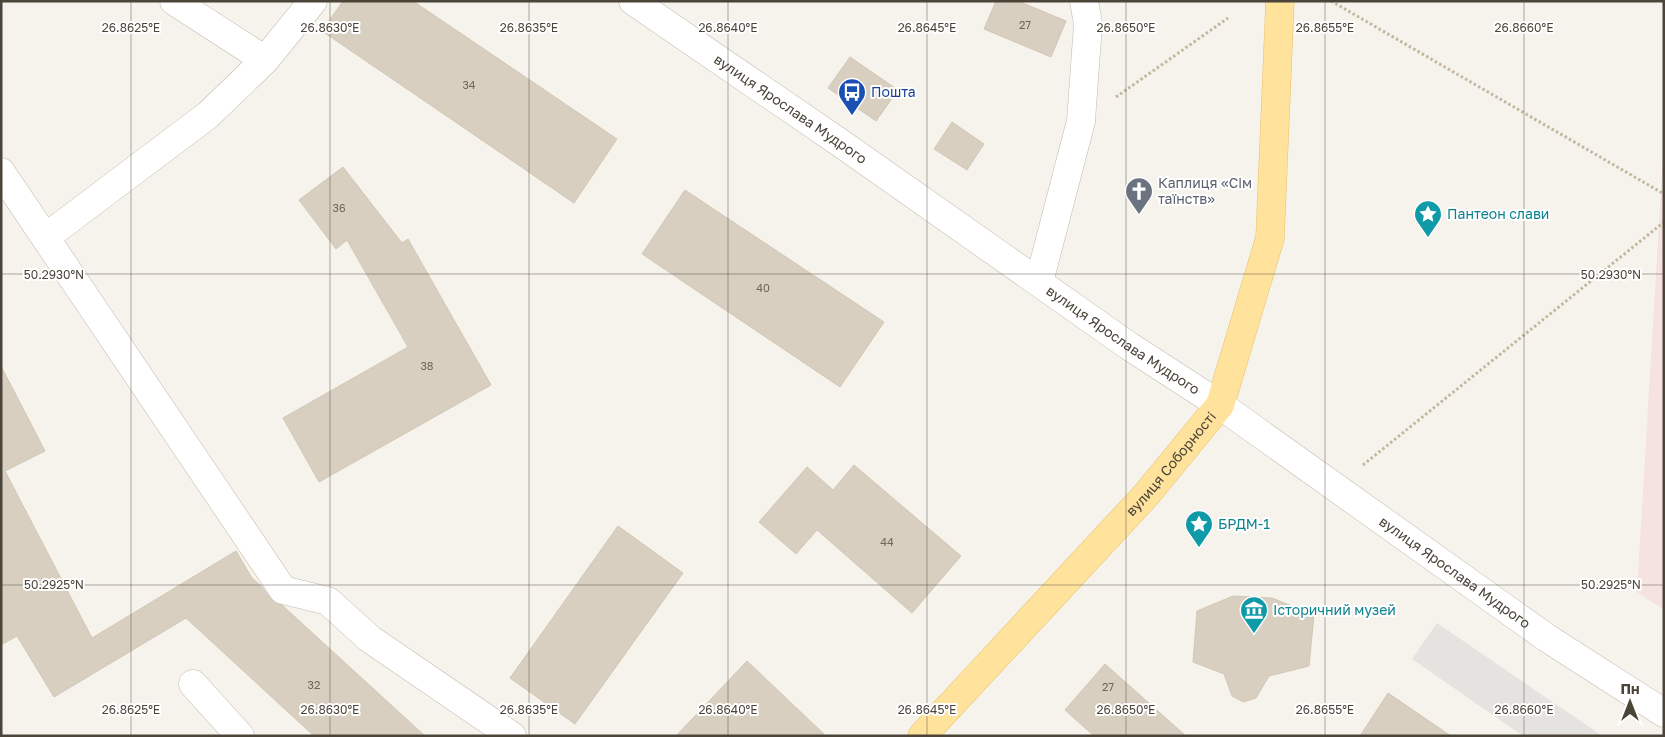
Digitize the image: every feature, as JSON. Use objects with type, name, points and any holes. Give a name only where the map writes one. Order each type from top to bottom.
[{"type":"main road","name":"вулиця Соборності","points":[[922,736],[1146,495],[1220,405],[1270,238],[1280,1]]},
{"type":"street","points":[[174,1],[265,60]]},
{"type":"street","points":[[46,237],[208,115],[265,60],[313,1]]},
{"type":"street","name":"вулиця Ярослава Мудрого","points":[[633,1],[839,142],[1129,346],[1220,405],[1547,638],[1664,713]]},
{"type":"street","points":[[1039,282],[1081,121],[1088,24],[1084,1]]},
{"type":"street","points":[[1,172],[282,590],[328,601],[370,639],[512,736]]},
{"type":"street","points":[[193,684],[240,736]]},
{"type":"path","points":[[1331,1],[1664,194]]},
{"type":"path","points":[[1081,121],[1228,18]]},
{"type":"path","points":[[1336,487],[1664,222]]},
{"type":"shaded area","points":[[1664,139],[1664,610],[1637,592]]},
{"type":"shaded area","points":[[1437,623],[1601,735],[1523,736],[1412,659]]},
{"type":"building","points":[[343,1],[413,1],[617,139],[574,203],[322,31]]},
{"type":"building","points":[[996,1],[1018,1],[1066,21],[1051,57],[984,29]]},
{"type":"building","points":[[850,57],[898,90],[876,121],[828,88]]},
{"type":"building","points":[[952,122],[984,144],[967,170],[934,149]]},
{"type":"building","points":[[343,167],[402,243],[408,239],[491,385],[319,482],[283,418],[408,347],[347,240],[336,249],[299,200]]},
{"type":"building","points":[[685,190],[884,322],[840,387],[642,254]]},
{"type":"building","points":[[1,366],[45,451],[5,471],[92,638],[236,551],[252,578],[271,599],[283,606],[425,736],[314,736],[186,618],[54,697],[17,636],[1,645]]},
{"type":"building","points":[[854,465],[961,556],[912,613],[817,530],[796,554],[759,522],[807,467],[833,490]]},
{"type":"building","points":[[618,526],[683,573],[575,724],[510,678]]},
{"type":"building","points":[[1233,596],[1272,598],[1314,615],[1309,666],[1269,676],[1256,698],[1243,702],[1232,696],[1224,674],[1193,662],[1197,611]]},
{"type":"building","points":[[747,661],[826,736],[676,736]]},
{"type":"building","points":[[1105,664],[1186,736],[1094,736],[1065,710]]},
{"type":"building","points":[[1388,693],[1451,736],[1360,736]]},
{"type":"place","name":"Пошта","points":[[852,116]]},
{"type":"place","name":"Каплиця «Сім таїнств»","points":[[1139,215]]},
{"type":"place","name":"Пантеон слави","points":[[1428,238]]},
{"type":"place","name":"БРДМ-1","points":[[1199,548]]},
{"type":"place","name":"Історичний музей","points":[[1254,634]]}]
